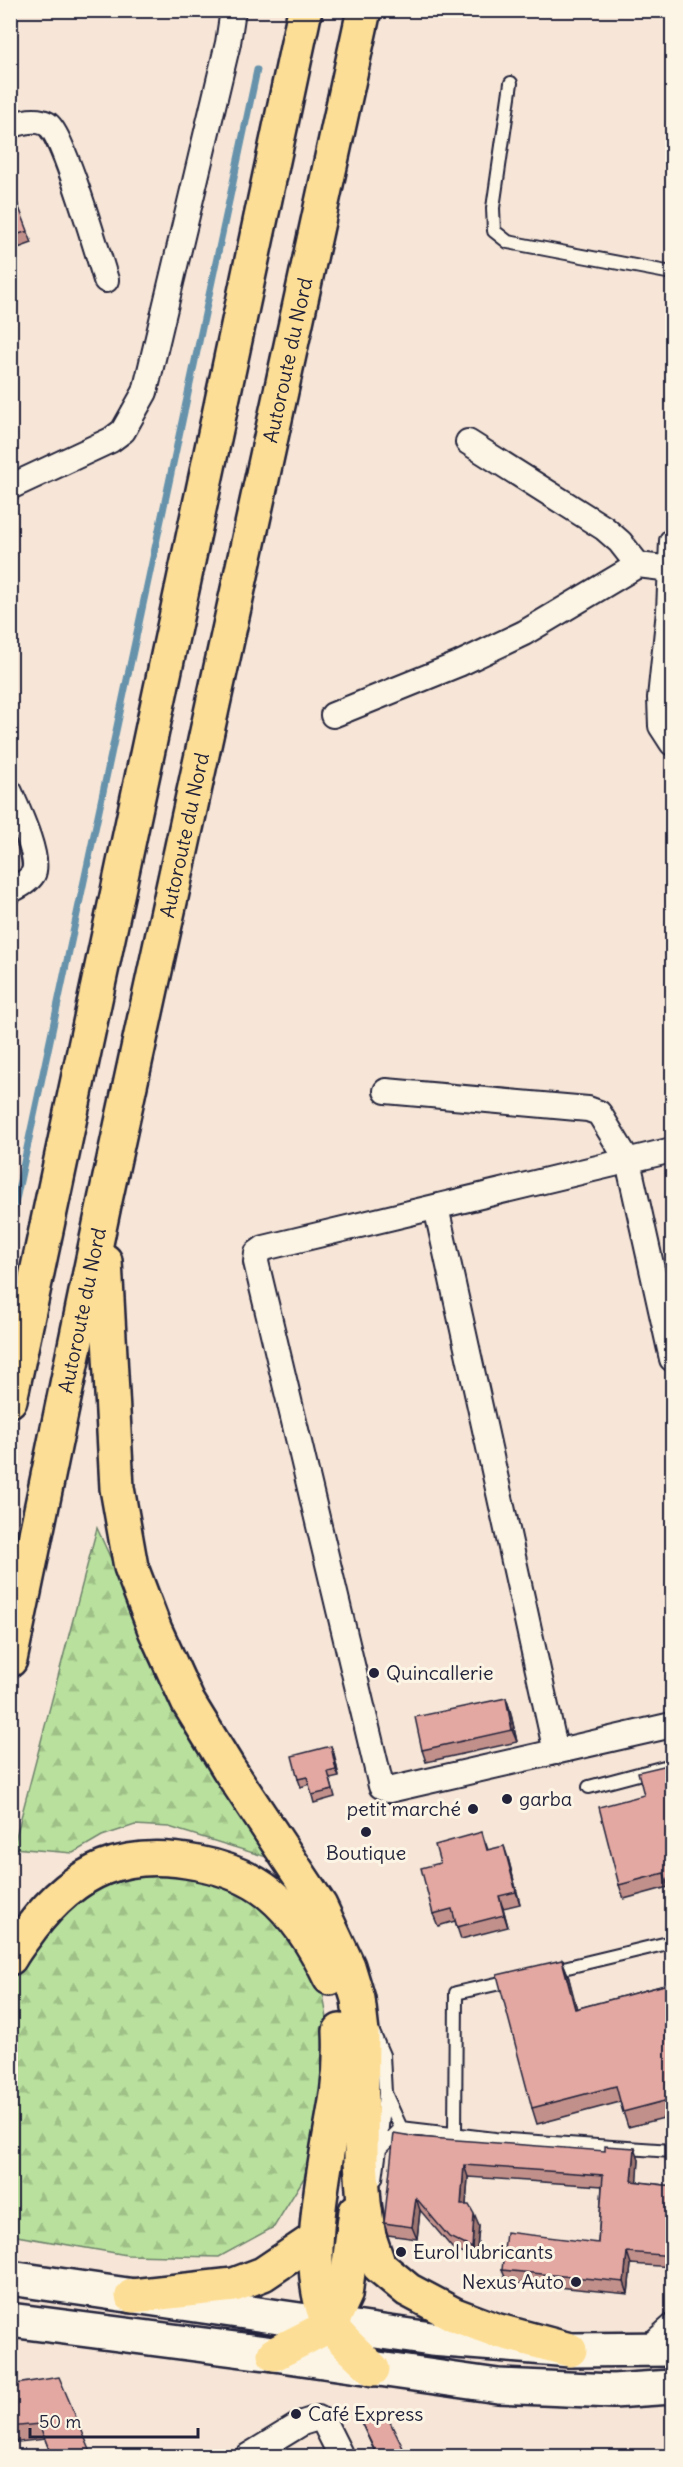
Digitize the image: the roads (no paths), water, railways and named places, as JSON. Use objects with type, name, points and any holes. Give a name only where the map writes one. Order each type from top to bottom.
[{"type":"highway","points":[[10,1400],[305,10]]},
{"type":"highway","name":"Autoroute du Nord","points":[[10,1660],[104,1205],[364,10]]},
{"type":"highway","points":[[104,1205],[105,1284],[114,1393],[117,1488],[131,1567],[155,1630],[189,1702],[229,1769],[320,1906],[348,1966],[358,1999],[362,2032],[370,2155],[369,2236],[379,2266],[408,2290],[455,2315],[495,2330],[570,2350]]},
{"type":"highway","points":[[10,1958],[42,1914],[66,1890],[98,1869],[132,1858],[176,1858],[216,1866],[243,1876],[269,1893],[293,1917],[314,1944],[332,1982],[340,2015],[341,2046],[337,2092],[315,2239],[316,2265],[322,2300],[331,2325],[373,2369]]},
{"type":"highway","points":[[274,2354],[331,2325],[345,2295],[370,2155]]},
{"type":"highway","points":[[132,2296],[234,2285],[264,2274],[315,2239]]},
{"type":"main road","points":[[10,2278],[431,2339],[570,2350],[672,2349]]},
{"type":"main road","points":[[10,2320],[498,2386],[613,2391],[672,2387]]},
{"type":"street","points":[[10,487],[111,441],[123,430],[145,392],[228,43],[233,10]]},
{"type":"street","points":[[10,126],[31,121],[42,122],[48,124],[53,131],[64,154],[106,279]]},
{"type":"street","points":[[468,441],[604,528],[620,542],[638,565]]},
{"type":"street","points":[[672,541],[669,611],[660,699],[661,726],[672,742]]},
{"type":"street","points":[[333,715],[459,664],[524,633],[638,565],[671,570]]},
{"type":"street","points":[[10,792],[34,856],[34,872],[25,883],[10,891]]},
{"type":"street","points":[[386,1091],[588,1109],[599,1113],[628,1161],[672,1359]]},
{"type":"street","points":[[672,1150],[264,1248],[257,1253],[256,1262],[381,1786],[389,1790],[672,1725]]},
{"type":"street","points":[[435,1207],[556,1752]]},
{"type":"street","points":[[248,2457],[302,2423],[318,2418],[324,2422],[341,2457]]},
{"type":"lane","points":[[511,83],[493,208],[494,231],[508,242],[672,273]]},
{"type":"lane","points":[[589,1787],[672,1765]]},
{"type":"lane","points":[[455,2135],[456,1993],[672,1942]]},
{"type":"lane","points":[[358,1999],[383,2055],[386,2093],[401,2128]]},
{"type":"lane","points":[[370,2155],[386,2093]]},
{"type":"lane","points":[[370,2155],[401,2128],[455,2135],[670,2150]]},
{"type":"lane","points":[[637,2350],[672,2319]]},
{"type":"waterway","points":[[10,1228],[257,70]]},
{"type":"place","name":"Quincallerie","points":[[374,1673]]},
{"type":"place","name":"garba","points":[[507,1799]]},
{"type":"place","name":"petit marché","points":[[473,1809]]},
{"type":"place","name":"Boutique","points":[[366,1832]]},
{"type":"place","name":"Eurol lubricants","points":[[401,2252]]},
{"type":"place","name":"Nexus Auto","points":[[576,2282]]},
{"type":"place","name":"Café Express","points":[[296,2414]]}]
